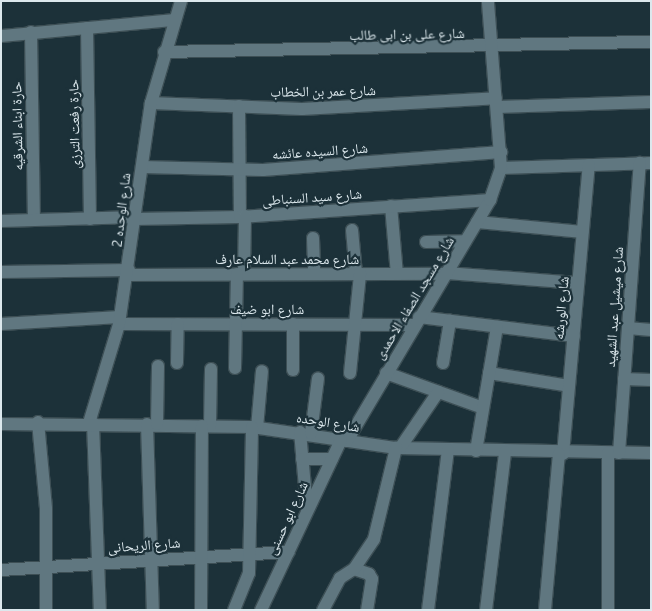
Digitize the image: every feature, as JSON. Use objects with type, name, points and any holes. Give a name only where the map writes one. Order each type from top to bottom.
[{"type":"street","name":"شارع الوحده 2","points":[[100,610],[91,423],[120,321],[151,103],[164,52],[181,1]]},
{"type":"street","name":"شارع مسجد الصفاء الاحمدى","points":[[344,440],[490,200],[501,168],[488,1]]},
{"type":"street","points":[[1,36],[174,20]]},
{"type":"street","name":"حارة رفعت الترزى","points":[[87,28],[90,218]]},
{"type":"street","name":"حارة ابناء الشرقيه","points":[[31,32],[34,220]]},
{"type":"street","name":"شارع على بن ابى طالب","points":[[164,52],[492,47],[651,42]]},
{"type":"street","name":"شارع عمر بن الخطاب","points":[[151,103],[302,108],[496,103],[651,102]]},
{"type":"street","points":[[235,368],[243,217],[239,106]]},
{"type":"street","name":"شارع السيده عائشه","points":[[142,167],[240,170],[501,152]]},
{"type":"street","points":[[501,168],[645,163]]},
{"type":"street","name":"شارع ميشيل عبد الشهيد","points":[[608,610],[613,453],[624,380],[645,163]]},
{"type":"street","name":"شارع الورشه","points":[[545,610],[574,336],[589,165]]},
{"type":"street","name":"شارع سيد السنباطى","points":[[1,221],[90,218],[243,217],[490,200]]},
{"type":"street","points":[[392,206],[397,274]]},
{"type":"street","points":[[477,222],[583,232]]},
{"type":"street","points":[[350,373],[358,274],[352,230]]},
{"type":"street","points":[[313,238],[314,274]]},
{"type":"street","points":[[426,242],[465,241]]},
{"type":"street","name":"شارع محمد عبد السلام عارف","points":[[1,272],[446,273],[578,284]]},
{"type":"street","name":"شارع ابو ضيف","points":[[1,324],[120,321],[178,324],[355,325],[450,321],[574,336]]},
{"type":"street","points":[[443,364],[450,321]]},
{"type":"street","points":[[177,363],[178,324]]},
{"type":"street","points":[[293,324],[293,370]]},
{"type":"street","points":[[476,451],[497,327]]},
{"type":"street","points":[[628,328],[651,330]]},
{"type":"street","points":[[152,610],[152,424],[158,366]]},
{"type":"street","points":[[201,610],[206,426],[211,369]]},
{"type":"street","points":[[234,610],[249,573],[255,428],[262,371]]},
{"type":"street","points":[[386,373],[483,408]]},
{"type":"street","points":[[489,373],[569,386]]},
{"type":"street","points":[[307,511],[302,459],[305,432],[318,378]]},
{"type":"street","points":[[624,380],[651,380]]},
{"type":"street","points":[[323,610],[340,578],[354,569],[374,539],[398,448],[438,392]]},
{"type":"street","points":[[38,422],[46,567],[46,610]]},
{"type":"street","name":"شارع الوحده","points":[[1,424],[38,422],[255,428],[305,432],[398,448],[561,454],[651,453]]},
{"type":"street","name":"شارع ابو حسنى","points":[[261,610],[332,459],[344,440]]},
{"type":"street","points":[[428,610],[448,450]]},
{"type":"street","points":[[486,610],[505,452]]},
{"type":"street","points":[[302,459],[332,459]]},
{"type":"street","name":"شارع الريحانى","points":[[1,570],[288,552]]},
{"type":"street","points":[[354,569],[369,574],[372,579],[366,610]]}]
